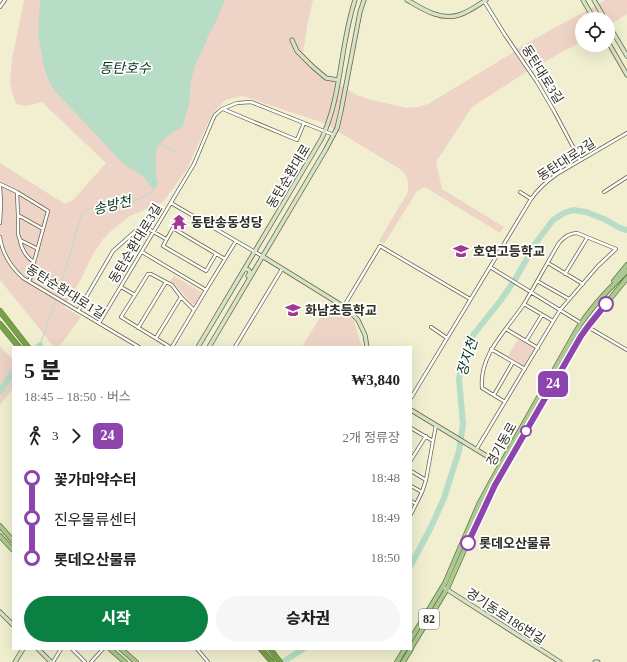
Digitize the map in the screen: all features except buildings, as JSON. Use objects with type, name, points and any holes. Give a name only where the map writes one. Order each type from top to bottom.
[{"type":"highway","points":[[0,310],[28,346]]},
{"type":"highway","points":[[0,324],[18,346]]},
{"type":"highway","points":[[262,650],[271,660]]},
{"type":"highway","points":[[271,650],[280,662]]},
{"type":"main road","name":"동탄순환대로","points":[[199,346],[320,144],[332,112],[349,24],[356,0]]},
{"type":"main road","name":"동탄순환대로","points":[[210,346],[334,135],[341,111],[360,12],[364,0]]},
{"type":"main road","name":"동탄대로3길","points":[[407,0],[432,14],[446,17],[465,13],[485,1]]},
{"type":"main road","points":[[583,0],[590,12]]},
{"type":"main road","points":[[594,0],[601,12]]},
{"type":"main road","points":[[615,36],[627,56]]},
{"type":"main road","points":[[292,40],[297,51],[312,66],[326,78],[338,80]]},
{"type":"main road","points":[[614,52],[627,75]]},
{"type":"main road","points":[[264,236],[264,240],[267,242],[272,241]]},
{"type":"main road","points":[[262,256],[344,306],[358,320],[368,346]]},
{"type":"main road","points":[[602,297],[627,265]]},
{"type":"main road","points":[[237,299],[250,272],[248,269],[244,270]]},
{"type":"main road","name":"경기동로","points":[[412,638],[445,588],[479,504],[500,464],[581,323],[602,297],[627,271]]},
{"type":"main road","name":"경기동로","points":[[412,647],[445,588],[495,485],[581,336],[627,278]]},
{"type":"main road","points":[[615,293],[627,283]]},
{"type":"main road","points":[[412,411],[505,467]]},
{"type":"main road","points":[[0,526],[12,540]]},
{"type":"main road","points":[[0,536],[12,549]]},
{"type":"main road","name":"경기동로186번길","points":[[445,588],[560,662]]},
{"type":"main road","points":[[0,612],[12,624]]},
{"type":"main road","points":[[15,662],[22,650]]},
{"type":"main road","points":[[39,650],[52,662]]},
{"type":"main road","points":[[111,650],[125,662]]},
{"type":"main road","points":[[122,650],[136,662]]},
{"type":"main road","points":[[397,662],[404,650]]},
{"type":"main road","name":"경기동로","points":[[403,662],[410,650]]},
{"type":"street","points":[[0,7],[5,0]]},
{"type":"street","name":"동탄대로3길","points":[[485,1],[505,35],[537,82],[580,160]]},
{"type":"street","points":[[171,203],[194,164],[212,119],[222,109],[237,103],[251,102],[334,135]]},
{"type":"street","points":[[222,109],[297,140],[304,124]]},
{"type":"street","name":"동탄대로2길","points":[[412,396],[536,192],[557,174],[627,133]]},
{"type":"street","points":[[604,192],[627,177]]},
{"type":"street","points":[[0,184],[17,192],[48,211],[29,281]]},
{"type":"street","points":[[0,188],[0,223]]},
{"type":"street","points":[[17,192],[18,234],[22,249],[34,262]]},
{"type":"street","points":[[520,192],[531,199]]},
{"type":"street","name":"동탄순환대로3길","points":[[99,324],[171,203],[262,256]]},
{"type":"street","points":[[18,215],[43,230]]},
{"type":"street","points":[[78,311],[113,251],[140,227],[143,226],[167,239]]},
{"type":"street","points":[[216,254],[206,271],[163,246],[173,228],[225,259]]},
{"type":"street","points":[[476,450],[538,348],[560,310],[598,266],[616,249],[577,233],[568,235],[559,243],[524,304],[491,349],[486,360],[482,374],[482,388],[505,402]]},
{"type":"street","name":"동탄순환대로1길","points":[[0,237],[3,249],[18,273],[46,292],[137,346]]},
{"type":"street","points":[[565,274],[587,238]]},
{"type":"street","points":[[20,240],[38,249]]},
{"type":"street","points":[[172,346],[236,241]]},
{"type":"street","points":[[344,306],[380,246],[470,299]]},
{"type":"street","points":[[142,252],[206,290]]},
{"type":"street","points":[[548,263],[583,284]]},
{"type":"street","points":[[490,267],[581,323]]},
{"type":"street","points":[[236,346],[282,268]]},
{"type":"street","points":[[169,346],[121,317],[148,274],[151,274],[172,285],[194,310]]},
{"type":"street","points":[[537,281],[569,299]]},
{"type":"street","points":[[138,328],[166,282]]},
{"type":"street","points":[[121,287],[135,295]]},
{"type":"street","points":[[156,338],[181,297]]},
{"type":"street","points":[[524,304],[553,321]]},
{"type":"street","points":[[526,341],[542,315]]},
{"type":"street","points":[[431,327],[447,338]]},
{"type":"street","points":[[587,327],[627,350]]},
{"type":"street","points":[[506,329],[538,348]]},
{"type":"street","points":[[491,349],[525,369]]},
{"type":"street","points":[[494,395],[513,362]]},
{"type":"street","points":[[412,512],[426,480],[436,425]]},
{"type":"street","points":[[412,429],[433,441]]},
{"type":"street","points":[[412,458],[426,436]]},
{"type":"street","points":[[412,471],[426,480]]},
{"type":"street","points":[[412,487],[422,492]]},
{"type":"street","points":[[412,502],[416,504]]},
{"type":"street","points":[[52,662],[60,650]]},
{"type":"street","points":[[73,650],[85,662]]},
{"type":"street","points":[[92,662],[103,650]]},
{"type":"street","points":[[198,650],[208,662]]},
{"type":"shaded area","points":[[24,0],[313,0],[303,53],[331,80],[357,95],[407,108],[428,104],[517,49],[575,17],[575,45],[523,74],[472,107],[436,162],[442,189],[504,227],[500,233],[425,187],[417,191],[384,244],[379,241],[408,192],[406,175],[400,169],[324,123],[242,96],[225,100],[212,114],[187,169],[163,202],[130,216],[103,239],[93,254],[81,279],[64,307],[81,317],[60,346],[53,346],[0,280],[0,163],[65,204],[73,200],[106,163],[42,102],[26,106],[16,104],[10,82],[12,58]]},
{"type":"shaded area","points":[[605,0],[627,0],[627,14],[615,22],[615,12],[585,12]]},
{"type":"shaded area","points":[[174,276],[201,292],[201,295],[195,305],[192,304],[175,284],[170,281]]},
{"type":"shaded area","points":[[329,302],[348,314],[354,321],[362,346],[303,346]]},
{"type":"shaded area","points":[[518,339],[535,348],[524,366],[508,356]]},
{"type":"shaded area","points":[[0,346],[12,359],[12,389],[0,405]]},
{"type":"water","name":"동탄호수","points":[[40,0],[225,0],[196,63],[191,81],[189,103],[183,127],[165,138],[158,148],[156,154],[157,168],[155,171],[158,184],[154,190],[140,174],[125,165],[116,156],[53,89],[44,67],[38,35]]},
{"type":"waterway","points":[[160,143],[178,154]]},
{"type":"waterway","name":"송방천","points":[[57,296],[79,224],[85,211],[96,207],[111,206],[134,201],[146,196],[154,190]]},
{"type":"waterway","name":"장지천","points":[[412,563],[444,498],[459,451],[463,424],[459,379],[463,359],[470,339],[501,300],[516,278],[535,244],[553,220],[564,213],[573,210],[586,212],[627,230]]},
{"type":"waterway","name":"송방천","points":[[40,345],[56,299]]},
{"type":"waterway","name":"송방천","points":[[0,391],[12,373]]},
{"type":"waterway","name":"장지천","points":[[283,662],[301,650]]},
{"type":"bus line","name":"24","points":[[468,543],[489,496],[505,467],[581,336],[606,304]]},
{"type":"place","name":"동탄송동성당","points":[[179,222]]},
{"type":"place","name":"호연고등학교","points":[[461,251]]},
{"type":"place","name":"화남초등학교","points":[[293,310]]},
{"type":"place","name":"롯데오산물류","points":[[468,543]]}]
